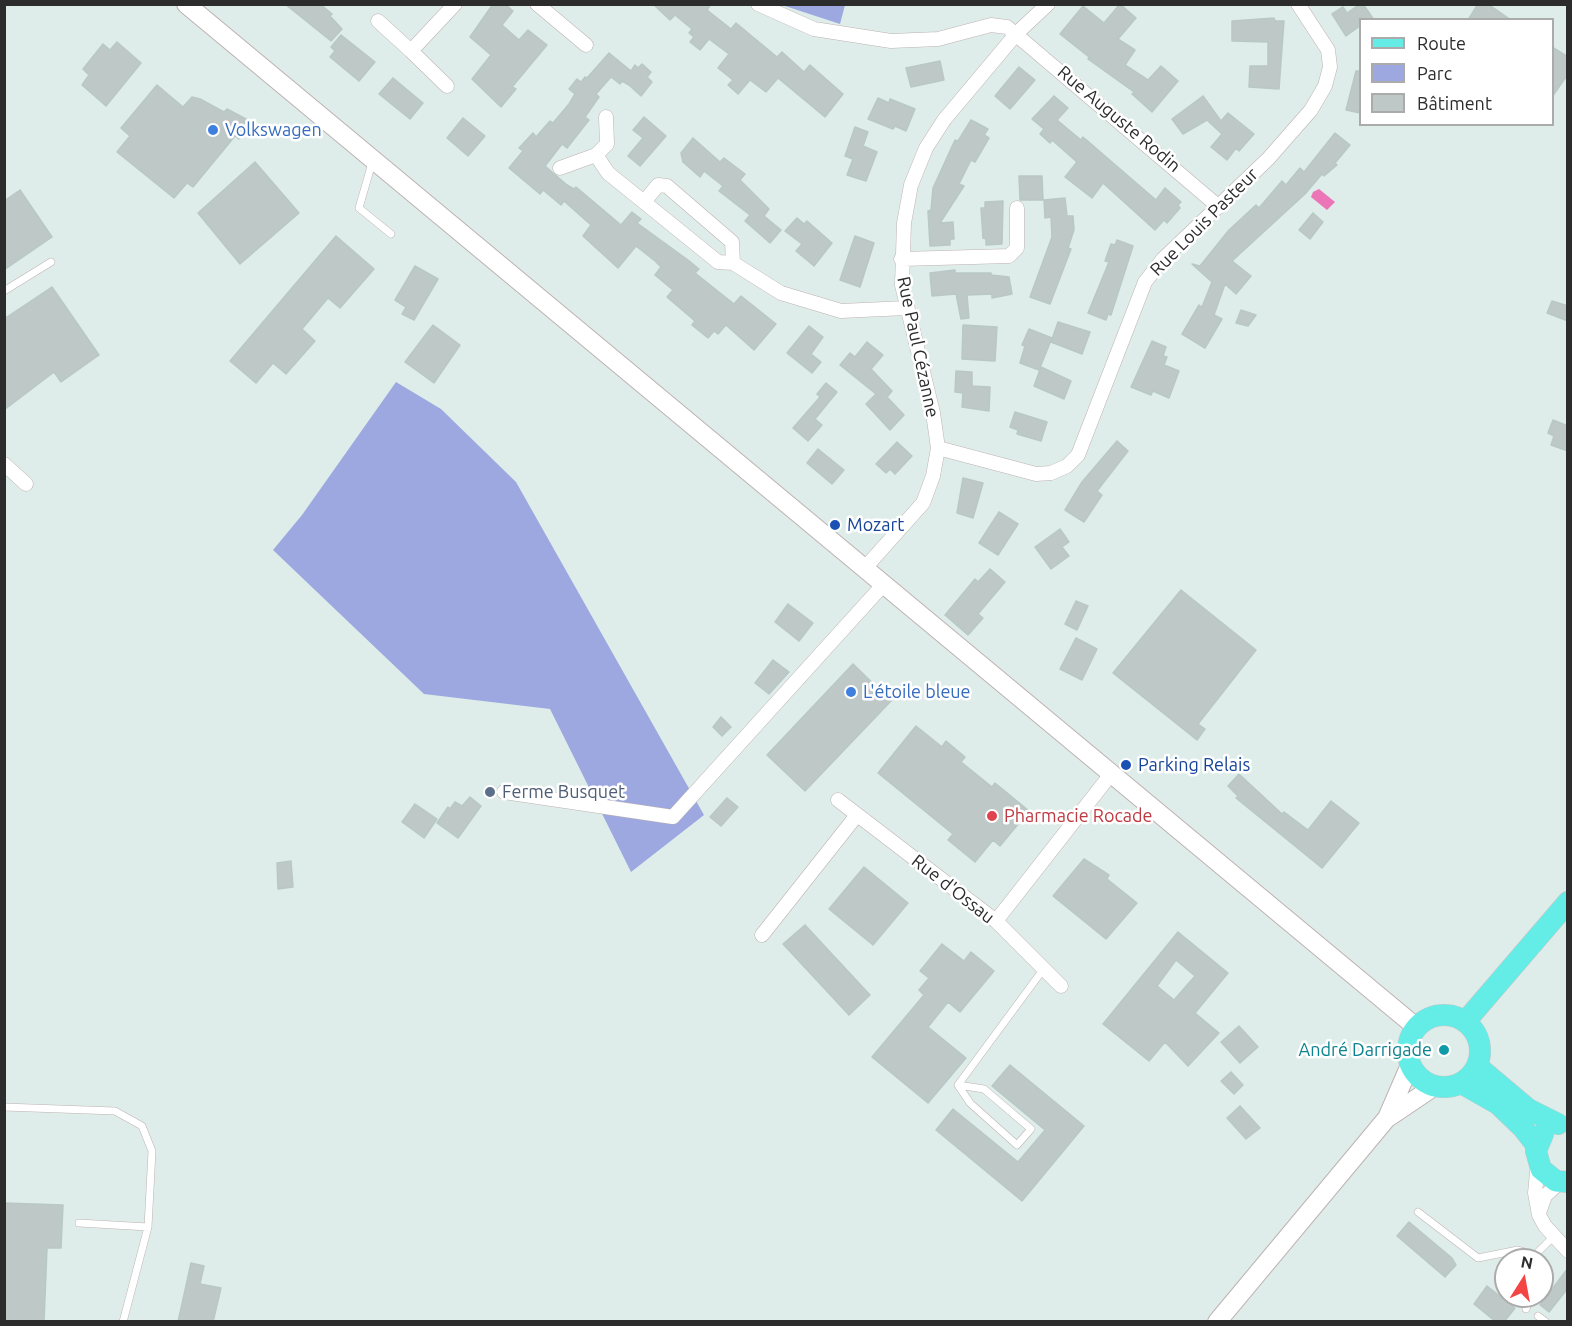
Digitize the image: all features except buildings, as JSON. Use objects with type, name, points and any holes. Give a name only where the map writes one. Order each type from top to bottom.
[{"type":"main road","points":[[186,4],[1416,1027]]},
{"type":"main road","points":[[1465,1022],[1568,902]]},
{"type":"main road","points":[[1443,1015],[1465,1022],[1474,1030],[1479,1042],[1480,1054],[1477,1066],[1461,1083],[1452,1087],[1435,1086],[1421,1080],[1410,1065],[1407,1052],[1409,1041],[1416,1027],[1431,1017],[1443,1015]]},
{"type":"main road","points":[[1388,1118],[1410,1065]]},
{"type":"main road","points":[[1477,1066],[1528,1109],[1563,1124]]},
{"type":"main road","points":[[1461,1083],[1498,1104],[1523,1128],[1548,1176],[1564,1182]]},
{"type":"main road","points":[[1216,1322],[1388,1118],[1435,1086]]},
{"type":"main road","points":[[1538,1155],[1543,1133],[1563,1124]]},
{"type":"street","points":[[411,51],[455,4]]},
{"type":"street","points":[[537,4],[586,45]]},
{"type":"street","points":[[758,4],[814,29],[891,41],[938,39],[991,25],[1007,27],[1017,33]]},
{"type":"street","name":"Rue Paul Cézanne","points":[[864,569],[923,503],[933,476],[938,448],[933,413],[906,308],[901,259],[904,223],[911,185],[926,148],[944,120],[1017,33],[1048,4]]},
{"type":"street","name":"Rue Louis Pasteur","points":[[938,448],[1036,474],[1051,473],[1067,466],[1078,455],[1145,282],[1163,259],[1219,207],[1311,110],[1325,86],[1330,67],[1328,50],[1298,4]]},
{"type":"street","points":[[378,21],[447,86]]},
{"type":"street","name":"Rue Auguste Rodin","points":[[1017,33],[1219,207]]},
{"type":"street","points":[[560,168],[596,155],[607,144],[606,117]]},
{"type":"street","points":[[596,155],[608,173],[718,262],[733,263],[781,293],[807,303],[841,311],[906,308]]},
{"type":"street","points":[[644,202],[658,185],[667,186],[732,242],[733,263]]},
{"type":"street","points":[[901,259],[1009,256],[1017,248],[1017,207]]},
{"type":"street","points":[[4,464],[26,484]]},
{"type":"street","points":[[504,792],[673,817],[883,585]]},
{"type":"street","points":[[996,921],[1111,774]]},
{"type":"street","name":"Rue d'Ossau","points":[[838,800],[996,921],[1045,967],[1061,986]]},
{"type":"street","points":[[762,935],[857,815]]},
{"type":"street","points":[[1538,1155],[1534,1193],[1539,1215],[1568,1251]]},
{"type":"street","points":[[1539,1215],[1545,1196],[1564,1182]]},
{"type":"lane","points":[[373,160],[359,208],[391,234]]},
{"type":"lane","points":[[4,291],[51,262]]},
{"type":"lane","points":[[958,1085],[1045,967]]},
{"type":"lane","points":[[958,1085],[984,1089],[1031,1129],[1017,1145],[970,1103],[958,1085]]},
{"type":"lane","points":[[4,1107],[115,1111],[142,1126],[152,1151],[148,1227],[123,1322]]},
{"type":"lane","points":[[1418,1212],[1478,1258],[1494,1255]]},
{"type":"lane","points":[[79,1223],[148,1227]]},
{"type":"lane","points":[[1544,1248],[1554,1236]]},
{"type":"lane","points":[[1538,1316],[1546,1322]]},
{"type":"green space","points":[[845,4],[840,24],[782,5]]},
{"type":"green space","points":[[396,382],[441,409],[516,482],[704,815],[631,872],[550,709],[424,694],[273,550],[302,515]]},
{"type":"shaded area","points":[[1319,189],[1335,202],[1327,210],[1311,197],[1313,192]]},
{"type":"place","name":"Volkswagen","points":[[213,130]]},
{"type":"place","name":"Mozart","points":[[835,525]]},
{"type":"place","name":"L'étoile bleue","points":[[851,692]]},
{"type":"place","name":"Parking Relais","points":[[1126,765]]},
{"type":"place","name":"Ferme Busquet","points":[[490,792]]},
{"type":"place","name":"Pharmacie Rocade","points":[[992,816]]},
{"type":"place","name":"André Darrigade","points":[[1444,1050]]}]
